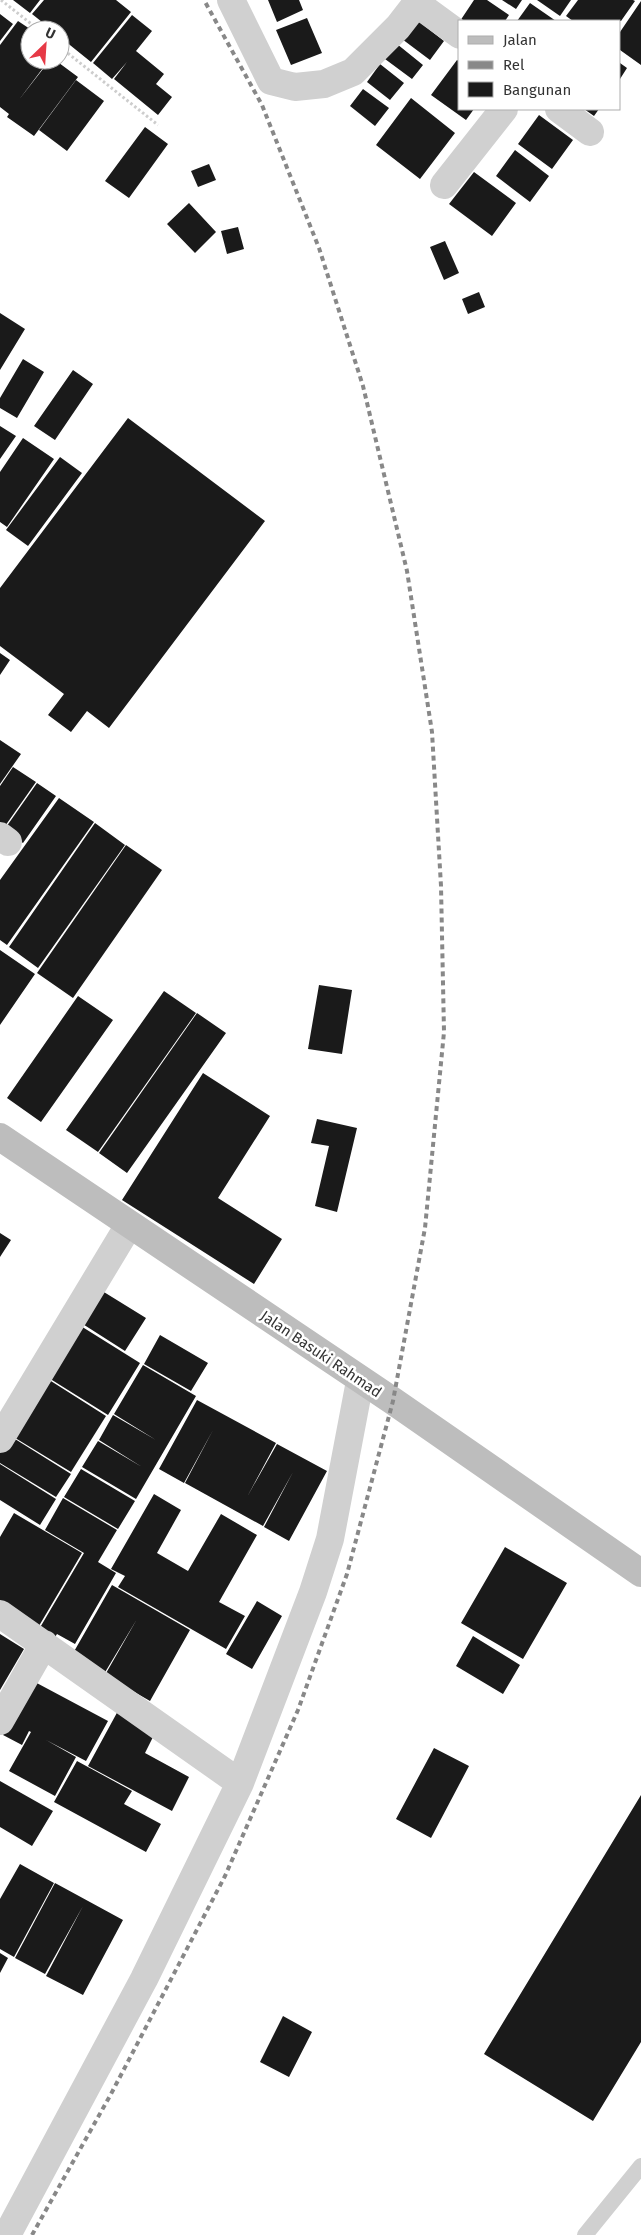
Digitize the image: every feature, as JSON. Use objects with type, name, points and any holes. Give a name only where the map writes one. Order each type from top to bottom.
[{"type":"main road","name":"Jalan Basuki Rahmad","points":[[0,1137],[360,1381],[393,1401],[641,1573]]},
{"type":"street","points":[[231,0],[271,81],[294,87],[324,84],[353,72],[398,27],[417,2],[458,34]]},
{"type":"street","points":[[444,185],[503,110]]},
{"type":"street","points":[[560,110],[590,132]]},
{"type":"street","points":[[0,1439],[129,1225]]},
{"type":"street","points":[[7,2235],[144,1979],[240,1783],[313,1592],[330,1539],[360,1381]]},
{"type":"street","points":[[0,1614],[240,1783]]},
{"type":"street","points":[[0,1721],[44,1644]]},
{"type":"lane","points":[[585,2235],[641,2166]]},
{"type":"path","points":[[1,0],[26,20]]},
{"type":"path","points":[[70,55],[158,125]]},
{"type":"building","points":[[13,0],[40,0],[30,13]]},
{"type":"building","points":[[44,0],[116,0],[131,12],[91,62],[70,45],[70,20],[40,20],[32,14]]},
{"type":"building","points":[[268,0],[299,0],[303,10],[277,22]]},
{"type":"building","points":[[474,0],[487,0],[509,15],[506,20],[461,20]]},
{"type":"building","points":[[502,0],[522,0],[516,9]]},
{"type":"building","points":[[537,0],[571,0],[560,16]]},
{"type":"building","points":[[578,0],[635,1],[621,21],[572,20],[566,16]]},
{"type":"building","points":[[641,1],[641,65],[621,51],[621,31]]},
{"type":"building","points":[[530,3],[555,20],[518,20]]},
{"type":"building","points":[[0,14],[13,24],[0,41]]},
{"type":"building","points":[[132,15],[152,31],[136,51],[164,74],[156,84],[172,97],[158,115],[114,79],[127,62],[112,79],[93,63]]},
{"type":"building","points":[[307,18],[322,53],[291,65],[276,30]]},
{"type":"building","points":[[417,20],[444,41],[430,60],[402,39]]},
{"type":"building","points":[[18,21],[20,22],[20,70],[41,70],[18,101],[42,70],[69,70],[78,77],[34,136],[7,117],[9,114],[0,107],[0,45]]},
{"type":"building","points":[[397,44],[423,65],[412,79],[385,59]]},
{"type":"building","points":[[457,60],[458,110],[473,110],[466,120],[431,95]]},
{"type":"building","points":[[380,64],[404,83],[390,100],[367,82]]},
{"type":"building","points":[[621,64],[627,68],[621,77]]},
{"type":"building","points":[[76,80],[104,101],[67,151],[39,130]]},
{"type":"building","points":[[363,89],[389,108],[375,126],[350,106]]},
{"type":"building","points":[[411,98],[455,133],[420,179],[376,145]]},
{"type":"building","points":[[585,110],[598,110],[594,116]]},
{"type":"building","points":[[539,115],[573,140],[552,169],[518,144]]},
{"type":"building","points":[[145,127],[168,144],[129,198],[105,181]]},
{"type":"building","points":[[515,150],[549,176],[530,202],[496,176]]},
{"type":"building","points":[[209,164],[216,180],[198,187],[191,171]]},
{"type":"building","points":[[474,172],[516,203],[492,236],[449,204]]},
{"type":"building","points":[[189,203],[216,232],[195,253],[167,224]]},
{"type":"building","points":[[238,227],[244,249],[227,254],[221,231]]},
{"type":"building","points":[[445,241],[459,273],[444,280],[430,247]]},
{"type":"building","points":[[479,292],[485,307],[468,314],[462,299]]},
{"type":"building","points":[[0,313],[25,329],[0,370]]},
{"type":"building","points":[[23,359],[44,372],[17,418],[0,408],[0,398]]},
{"type":"building","points":[[73,370],[93,384],[55,440],[34,426]]},
{"type":"building","points":[[128,418],[265,521],[109,728],[87,711],[71,732],[48,715],[64,694],[0,646],[0,588]]},
{"type":"building","points":[[0,426],[16,436],[0,459]]},
{"type":"building","points":[[23,438],[54,459],[7,527],[0,522],[0,472]]},
{"type":"building","points":[[60,457],[82,473],[28,546],[6,530]]},
{"type":"building","points":[[0,653],[10,660],[0,675]]},
{"type":"building","points":[[0,740],[21,754],[0,784]]},
{"type":"building","points":[[13,767],[36,782],[3,829],[0,827],[0,786]]},
{"type":"building","points":[[37,783],[56,796],[23,843],[4,830]]},
{"type":"building","points":[[59,798],[94,822],[7,945],[0,940],[0,880]]},
{"type":"building","points":[[95,823],[125,845],[38,968],[9,947]]},
{"type":"building","points":[[126,845],[162,870],[73,998],[37,973]]},
{"type":"building","points":[[0,950],[35,974],[0,1025]]},
{"type":"building","points":[[319,985],[352,990],[342,1054],[308,1049]]},
{"type":"building","points":[[164,991],[196,1013],[98,1152],[66,1130]]},
{"type":"building","points":[[78,996],[113,1020],[41,1122],[7,1098]]},
{"type":"building","points":[[197,1013],[226,1033],[127,1173],[99,1153]]},
{"type":"building","points":[[203,1073],[270,1116],[218,1198],[282,1239],[254,1284],[122,1200]]},
{"type":"building","points":[[317,1119],[357,1128],[337,1212],[315,1206],[329,1146],[311,1143]]},
{"type":"building","points":[[0,1233],[11,1240],[0,1257]]},
{"type":"building","points":[[99,1289],[146,1318],[125,1351],[78,1321]]},
{"type":"building","points":[[76,1323],[140,1363],[108,1415],[44,1375]]},
{"type":"building","points":[[160,1335],[208,1363],[191,1391],[144,1364]]},
{"type":"building","points":[[143,1365],[196,1396],[136,1499],[82,1467],[98,1441],[142,1467],[99,1440],[113,1415],[156,1440],[114,1414]]},
{"type":"building","points":[[43,1376],[106,1416],[71,1472],[7,1433]]},
{"type":"building","points":[[197,1400],[276,1443],[247,1497],[277,1444],[327,1471],[289,1541],[264,1527],[293,1472],[263,1526],[185,1483],[213,1430],[184,1483],[159,1469]]},
{"type":"building","points":[[7,1434],[71,1474],[56,1497],[0,1463],[0,1445]]},
{"type":"building","points":[[0,1464],[56,1499],[40,1525],[0,1500]]},
{"type":"building","points":[[81,1469],[135,1501],[118,1529],[64,1497]]},
{"type":"building","points":[[154,1494],[181,1510],[157,1553],[188,1571],[221,1514],[257,1535],[219,1602],[245,1616],[226,1649],[118,1587],[125,1576],[111,1569]]},
{"type":"building","points":[[63,1498],[117,1530],[98,1562],[116,1573],[75,1644],[57,1634],[50,1645],[35,1636],[84,1553],[45,1530]]},
{"type":"building","points":[[14,1513],[82,1553],[36,1631],[0,1609],[0,1537]]},
{"type":"building","points":[[505,1547],[567,1583],[523,1659],[461,1623]]},
{"type":"building","points":[[112,1585],[190,1630],[150,1701],[105,1675],[137,1619],[104,1674],[72,1655]]},
{"type":"building","points":[[257,1601],[282,1616],[252,1669],[226,1654]]},
{"type":"building","points":[[0,1634],[24,1649],[0,1690]]},
{"type":"building","points":[[473,1636],[520,1665],[503,1694],[456,1666]]},
{"type":"building","points":[[33,1681],[108,1721],[86,1761],[46,1740],[76,1757],[55,1796],[9,1771],[31,1732],[29,1731],[22,1745],[3,1735]]},
{"type":"building","points":[[119,1709],[157,1729],[145,1753],[189,1777],[172,1811],[88,1766]]},
{"type":"building","points":[[434,1748],[469,1766],[431,1838],[396,1819]]},
{"type":"building","points":[[77,1761],[132,1791],[124,1804],[161,1824],[146,1852],[54,1802]]},
{"type":"building","points":[[0,1781],[53,1811],[32,1846],[0,1827]]},
{"type":"building","points":[[641,1795],[641,2042],[593,2121],[484,2054]]},
{"type":"building","points":[[20,1864],[54,1883],[14,1957],[0,1949],[0,1899]]},
{"type":"building","points":[[55,1883],[123,1920],[83,1995],[46,1976],[83,1906],[45,1974],[15,1958]]},
{"type":"building","points":[[0,1953],[8,1958],[0,1973]]},
{"type":"building","points":[[283,2016],[312,2032],[289,2077],[260,2062]]},
{"type":"railway","points":[[32,2235],[111,2094],[225,1876],[298,1710],[347,1574],[393,1401],[425,1228],[444,1032],[441,886],[432,732],[407,571],[363,386],[319,248],[262,105],[204,0]]}]
